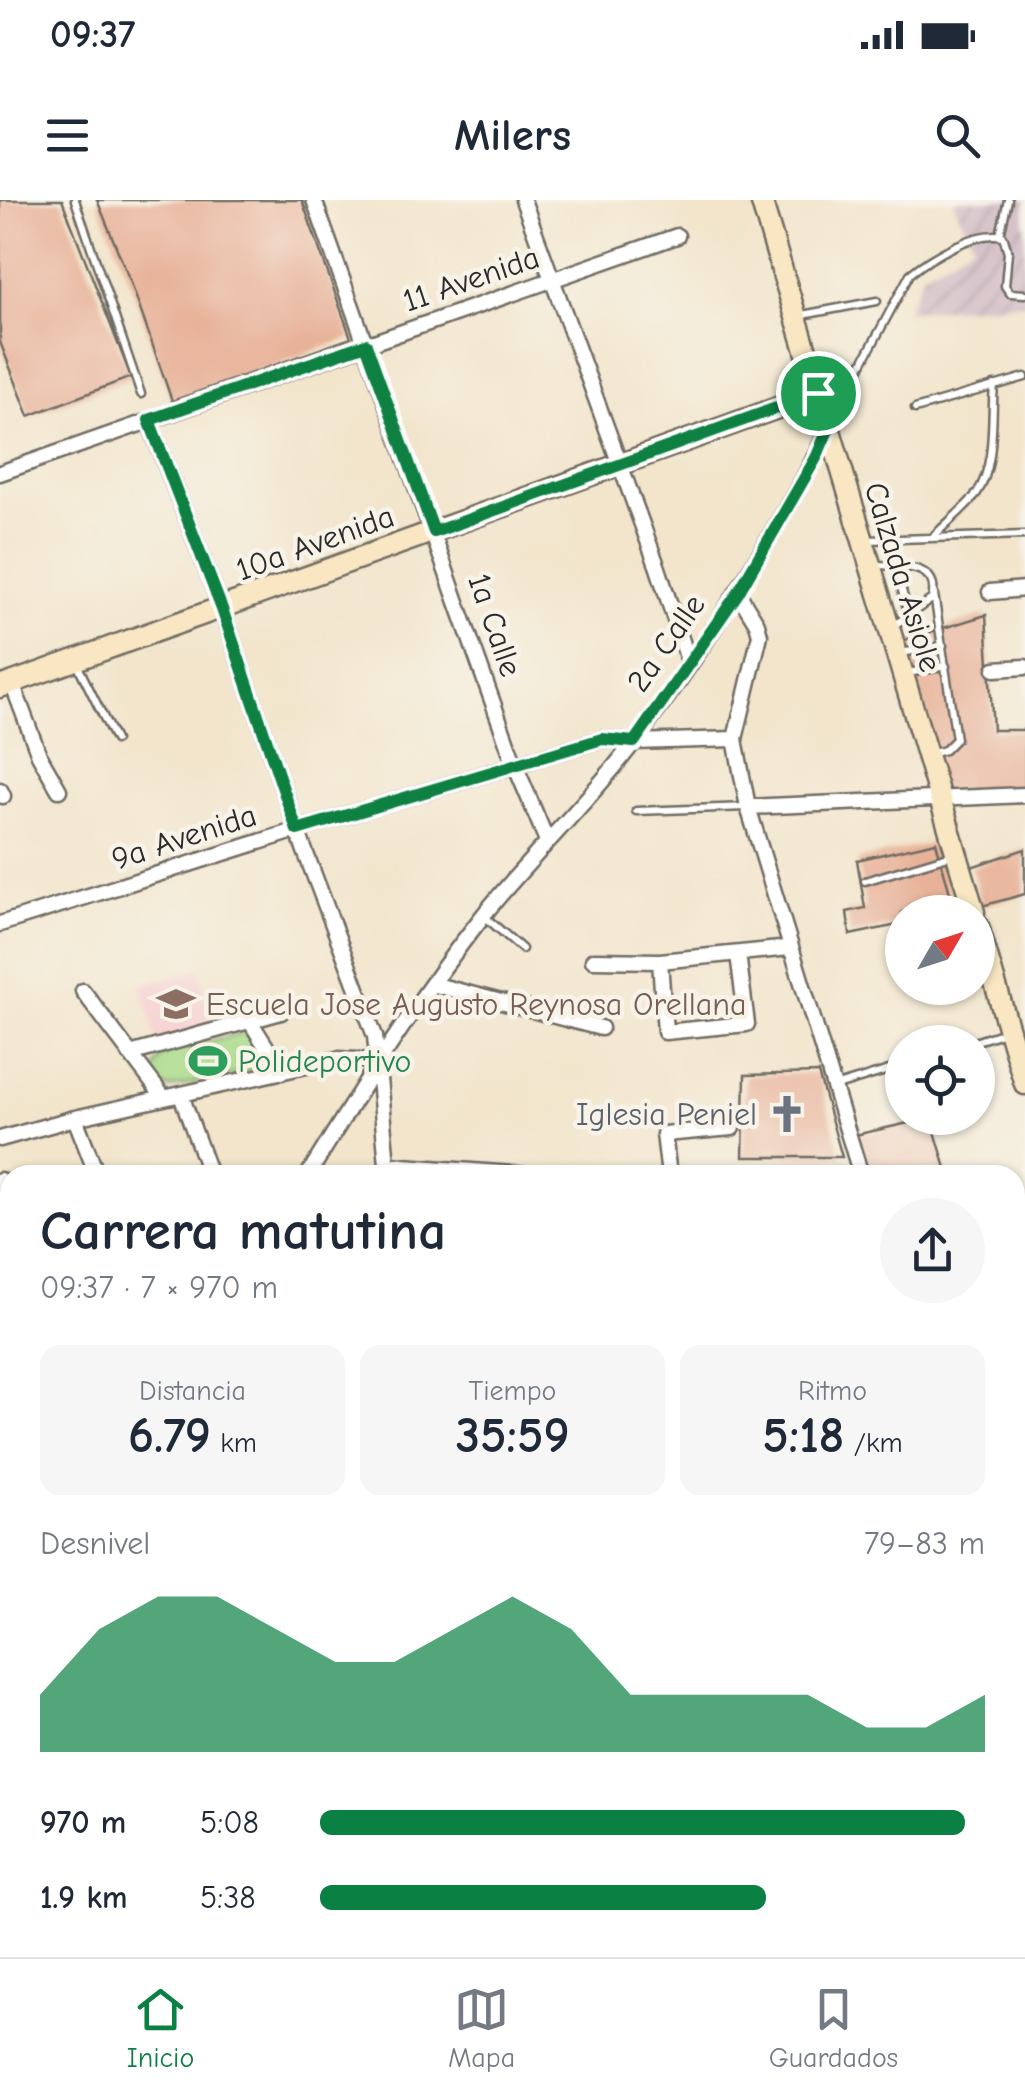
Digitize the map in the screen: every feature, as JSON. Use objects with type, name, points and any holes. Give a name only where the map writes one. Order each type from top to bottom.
[{"type":"main road","name":"Calzada Asiole","points":[[761,200],[969,895]]},
{"type":"main road","name":"10a Avenida","points":[[6,685],[818,393]]},
{"type":"main road","points":[[995,983],[1025,1084]]},
{"type":"street","name":"1a Calle","points":[[314,200],[515,765],[548,841]]},
{"type":"street","points":[[523,200],[689,663]]},
{"type":"street","name":"11 Avenida","points":[[0,473],[677,236]]},
{"type":"street","points":[[149,420],[222,609],[297,830],[375,1036],[388,1165]]},
{"type":"street","name":"2a Calle","points":[[314,1165],[378,1061],[484,915],[634,742],[738,593],[816,458],[828,430]]},
{"type":"street","points":[[990,592],[1025,589]]},
{"type":"street","points":[[738,593],[758,624],[760,635],[735,739],[748,806],[858,1165]]},
{"type":"street","points":[[994,669],[1025,667]]},
{"type":"street","points":[[6,685],[59,790]]},
{"type":"street","name":"9a Avenida","points":[[0,924],[602,739],[735,739]]},
{"type":"street","points":[[748,806],[1025,795]]},
{"type":"street","points":[[592,960],[660,961],[790,948]]},
{"type":"street","points":[[660,961],[665,1032],[714,1028],[747,1024],[738,954]]},
{"type":"street","points":[[432,984],[601,1028]]},
{"type":"street","points":[[83,992],[164,1098]]},
{"type":"street","points":[[130,1054],[281,1012]]},
{"type":"street","points":[[250,1021],[282,1072]]},
{"type":"street","points":[[0,1140],[75,1118],[282,1072],[349,1058],[378,1061]]},
{"type":"street","points":[[181,1095],[206,1165]]},
{"type":"street","points":[[75,1118],[93,1165]]},
{"type":"street","points":[[668,1165],[664,1134],[732,1128]]},
{"type":"lane","points":[[75,200],[141,394]]},
{"type":"lane","points":[[1000,235],[1008,200]]},
{"type":"lane","points":[[1000,235],[1008,252],[1005,286],[1010,293],[1025,294]]},
{"type":"lane","points":[[828,430],[910,274],[977,238],[1000,235]]},
{"type":"lane","points":[[796,317],[877,301]]},
{"type":"lane","points":[[915,408],[1025,377]]},
{"type":"lane","points":[[932,538],[982,483],[987,468],[994,384]]},
{"type":"lane","points":[[861,541],[1025,535]]},
{"type":"lane","points":[[868,565],[917,568],[925,572],[934,594],[956,739],[945,750],[926,754]]},
{"type":"lane","points":[[895,566],[910,615]]},
{"type":"lane","points":[[888,630],[928,603],[934,594]]},
{"type":"lane","points":[[895,654],[943,646]]},
{"type":"lane","points":[[75,661],[115,740]]},
{"type":"lane","points":[[902,674],[946,666]]},
{"type":"lane","points":[[636,811],[748,806]]},
{"type":"lane","points":[[865,881],[956,853]]},
{"type":"lane","points":[[484,915],[522,949]]},
{"type":"lane","points":[[995,1035],[1009,1030]]},
{"type":"lane","points":[[834,1088],[885,1072]]},
{"type":"shaded area","points":[[955,200],[1025,200],[1025,303],[907,311],[923,274],[974,244]]},
{"type":"shaded area","name":"Escuela Jose Augusto Reynosa Orellana","points":[[199,969],[211,1024],[156,1040],[141,985]]},
{"type":"green space","name":"Polideportivo","points":[[245,1032],[257,1038],[258,1064],[249,1072],[167,1089],[157,1083],[153,1071],[160,1057],[171,1050]]},
{"type":"building","points":[[0,200],[62,200],[131,377],[29,416],[0,342]]},
{"type":"building","points":[[97,200],[302,200],[351,338],[172,401]]},
{"type":"building","points":[[986,615],[993,730],[1025,730],[1025,788],[942,794],[901,641]]},
{"type":"building","points":[[936,842],[950,895],[885,895],[885,928],[850,935],[847,912],[865,908],[857,860]]},
{"type":"building","points":[[1025,849],[1025,894],[995,902],[995,895],[979,895],[971,867]]},
{"type":"building","name":"Iglesia Peniel","points":[[818,1073],[842,1157],[743,1157],[745,1075]]},
{"type":"building","points":[[885,1128],[885,1135],[936,1135],[945,1165],[865,1165],[855,1135]]},
{"type":"place","name":"Escuela Jose Augusto Reynosa Orellana","points":[[176,1004]]},
{"type":"place","name":"Polideportivo","points":[[208,1061]]},
{"type":"place","name":"Iglesia Peniel","points":[[787,1114]]},
{"type":"route","points":[[366,344],[434,532],[818,393],[828,430],[816,458],[738,593],[634,742],[602,739],[297,830],[222,609],[149,420],[366,344]]}]
